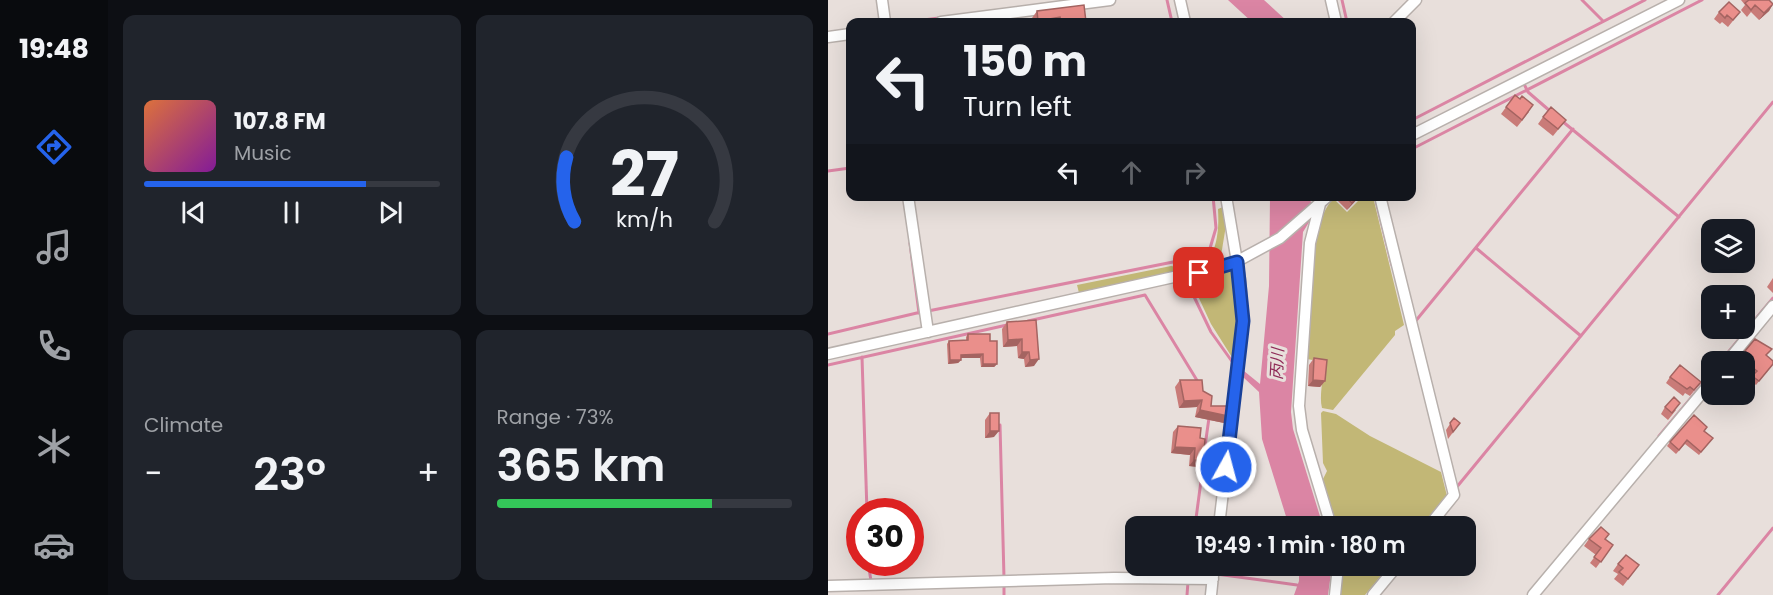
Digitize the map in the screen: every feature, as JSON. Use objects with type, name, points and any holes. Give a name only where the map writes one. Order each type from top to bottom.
[{"type":"street","points":[[882,0],[884,18]]},
{"type":"street","points":[[972,18],[1110,0]]},
{"type":"street","points":[[1180,0],[1184,18]]},
{"type":"street","points":[[1331,0],[1335,18]]},
{"type":"street","points":[[1398,18],[1416,0]]},
{"type":"street","points":[[1416,133],[1679,0]]},
{"type":"street","points":[[828,37],[846,35]]},
{"type":"street","points":[[909,201],[928,332]]},
{"type":"street","points":[[1220,516],[1243,321],[1240,260],[1227,201]]},
{"type":"street","points":[[1381,201],[1453,491],[1436,516]]},
{"type":"street","points":[[828,354],[1216,269],[1240,260],[1280,238],[1321,203]]},
{"type":"street","points":[[1321,203],[1311,239],[1299,406],[1302,430],[1328,516]]},
{"type":"street","points":[[1736,351],[1773,306]]},
{"type":"street","points":[[1533,595],[1701,394]]},
{"type":"street","points":[[828,586],[1188,579],[1200,576]]},
{"type":"street","points":[[1211,595],[1213,576]]},
{"type":"street","points":[[1335,595],[1337,576]]},
{"type":"street","points":[[1373,595],[1389,576]]},
{"type":"shaded area","points":[[1332,201],[1336,201],[1347,212],[1358,201],[1374,201],[1404,325],[1395,331],[1395,335],[1333,410],[1322,408],[1321,366],[1318,361],[1307,359],[1310,273],[1318,228],[1325,210]]},
{"type":"shaded area","points":[[1223,207],[1227,219],[1220,262],[1189,271],[1186,266],[1191,263],[1209,260],[1217,235],[1218,209]]},
{"type":"shaded area","points":[[1171,266],[1177,267],[1181,272],[1079,293],[1077,285]]},
{"type":"shaded area","points":[[1228,270],[1235,274],[1240,321],[1235,362],[1211,324],[1190,279]]},
{"type":"shaded area","points":[[1323,411],[1336,414],[1370,436],[1441,472],[1447,496],[1430,516],[1331,516],[1321,483],[1327,471],[1323,463],[1321,413]]},
{"type":"shaded area","points":[[1340,576],[1381,576],[1365,595],[1339,595]]},
{"type":"water","points":[[1228,0],[1264,0],[1284,18],[1248,18]]},
{"type":"water","name":"丙川","points":[[1270,201],[1311,201],[1314,214],[1303,232],[1291,412],[1293,429],[1320,516],[1286,516],[1262,439],[1259,392],[1243,377],[1244,371],[1260,384],[1269,286]]},
{"type":"water","points":[[1299,576],[1331,576],[1328,595],[1294,595]]},
{"type":"building","points":[[1749,0],[1769,0],[1773,4],[1764,13],[1755,5],[1751,10],[1745,3]]},
{"type":"building","points":[[1729,2],[1740,12],[1733,20],[1727,15],[1725,18],[1719,12]]},
{"type":"building","points":[[1084,5],[1086,18],[1038,18],[1037,11]]},
{"type":"building","points":[[1515,95],[1520,99],[1522,96],[1533,105],[1522,120],[1506,107]]},
{"type":"building","points":[[1551,107],[1566,120],[1558,129],[1543,117]]},
{"type":"building","points":[[1036,320],[1039,359],[1030,360],[1029,352],[1022,352],[1022,339],[1008,340],[1007,322]]},
{"type":"building","points":[[968,334],[990,334],[990,341],[997,341],[997,364],[983,364],[983,354],[961,355],[961,360],[950,360],[949,341],[968,340]]},
{"type":"building","points":[[1755,339],[1772,349],[1766,355],[1773,361],[1773,364],[1759,381],[1755,378],[1757,371],[1755,369],[1755,351],[1745,351]]},
{"type":"building","points":[[1314,358],[1327,360],[1325,381],[1313,380]]},
{"type":"building","points":[[1680,365],[1701,382],[1694,390],[1690,387],[1687,389],[1670,377]]},
{"type":"building","points":[[1180,380],[1202,380],[1203,391],[1212,396],[1211,406],[1229,406],[1228,416],[1200,410],[1202,400],[1184,401]]},
{"type":"building","points":[[1674,397],[1680,403],[1672,413],[1665,407]]},
{"type":"building","points":[[990,413],[999,413],[999,431],[990,431]]},
{"type":"building","points":[[1694,415],[1707,427],[1704,431],[1713,438],[1701,452],[1687,440],[1679,450],[1670,442]]},
{"type":"building","points":[[1454,418],[1460,423],[1453,432],[1450,423]]},
{"type":"building","points":[[1178,426],[1201,428],[1200,438],[1205,439],[1204,452],[1224,455],[1223,462],[1194,460],[1195,448],[1175,447]]},
{"type":"building","points":[[1601,527],[1609,534],[1605,539],[1613,545],[1601,562],[1594,557],[1601,548],[1589,539]]},
{"type":"building","points":[[1626,555],[1639,565],[1628,579],[1619,572],[1623,568],[1618,564]]},
{"type":"waterway","points":[[1167,0],[1171,18]]},
{"type":"waterway","points":[[1342,0],[1346,18]]},
{"type":"waterway","points":[[1582,0],[1603,21]]},
{"type":"waterway","points":[[1416,118],[1645,0]]},
{"type":"waterway","points":[[1416,147],[1702,0]]},
{"type":"waterway","points":[[1524,84],[1528,92],[1550,111]]},
{"type":"waterway","points":[[1456,488],[1773,102]]},
{"type":"waterway","points":[[1562,121],[1679,217]]},
{"type":"waterway","points":[[1414,323],[1573,129]]},
{"type":"waterway","points":[[828,171],[846,169]]},
{"type":"waterway","points":[[928,311],[1208,255],[1216,228],[1213,201]]},
{"type":"waterway","points":[[1376,201],[1392,265]]},
{"type":"waterway","points":[[910,243],[919,313]]},
{"type":"waterway","points":[[1476,248],[1581,336]]},
{"type":"waterway","points":[[1181,260],[1184,270]]},
{"type":"waterway","points":[[1186,280],[1211,332],[1236,367]]},
{"type":"waterway","points":[[1028,321],[1145,295],[1198,382]]},
{"type":"waterway","points":[[1755,320],[1773,298]]},
{"type":"waterway","points":[[828,334],[921,312]]},
{"type":"waterway","points":[[828,365],[1007,325]]},
{"type":"waterway","points":[[1729,351],[1739,339]]},
{"type":"waterway","points":[[862,357],[867,498]]},
{"type":"waterway","points":[[1659,436],[1701,386]]},
{"type":"waterway","points":[[1204,453],[1209,418]]},
{"type":"waterway","points":[[1000,425],[1004,578]]},
{"type":"waterway","points":[[1196,516],[1203,466]]},
{"type":"waterway","points":[[1718,595],[1773,528]]},
{"type":"waterway","points":[[870,576],[871,581]]},
{"type":"waterway","points":[[1231,576],[1297,585]]},
{"type":"waterway","points":[[1187,595],[1188,582]]},
{"type":"waterway","points":[[1004,585],[1004,595]]},
{"type":"route","points":[[1199,273],[1237,262],[1243,303],[1243,321],[1226,467]]}]
